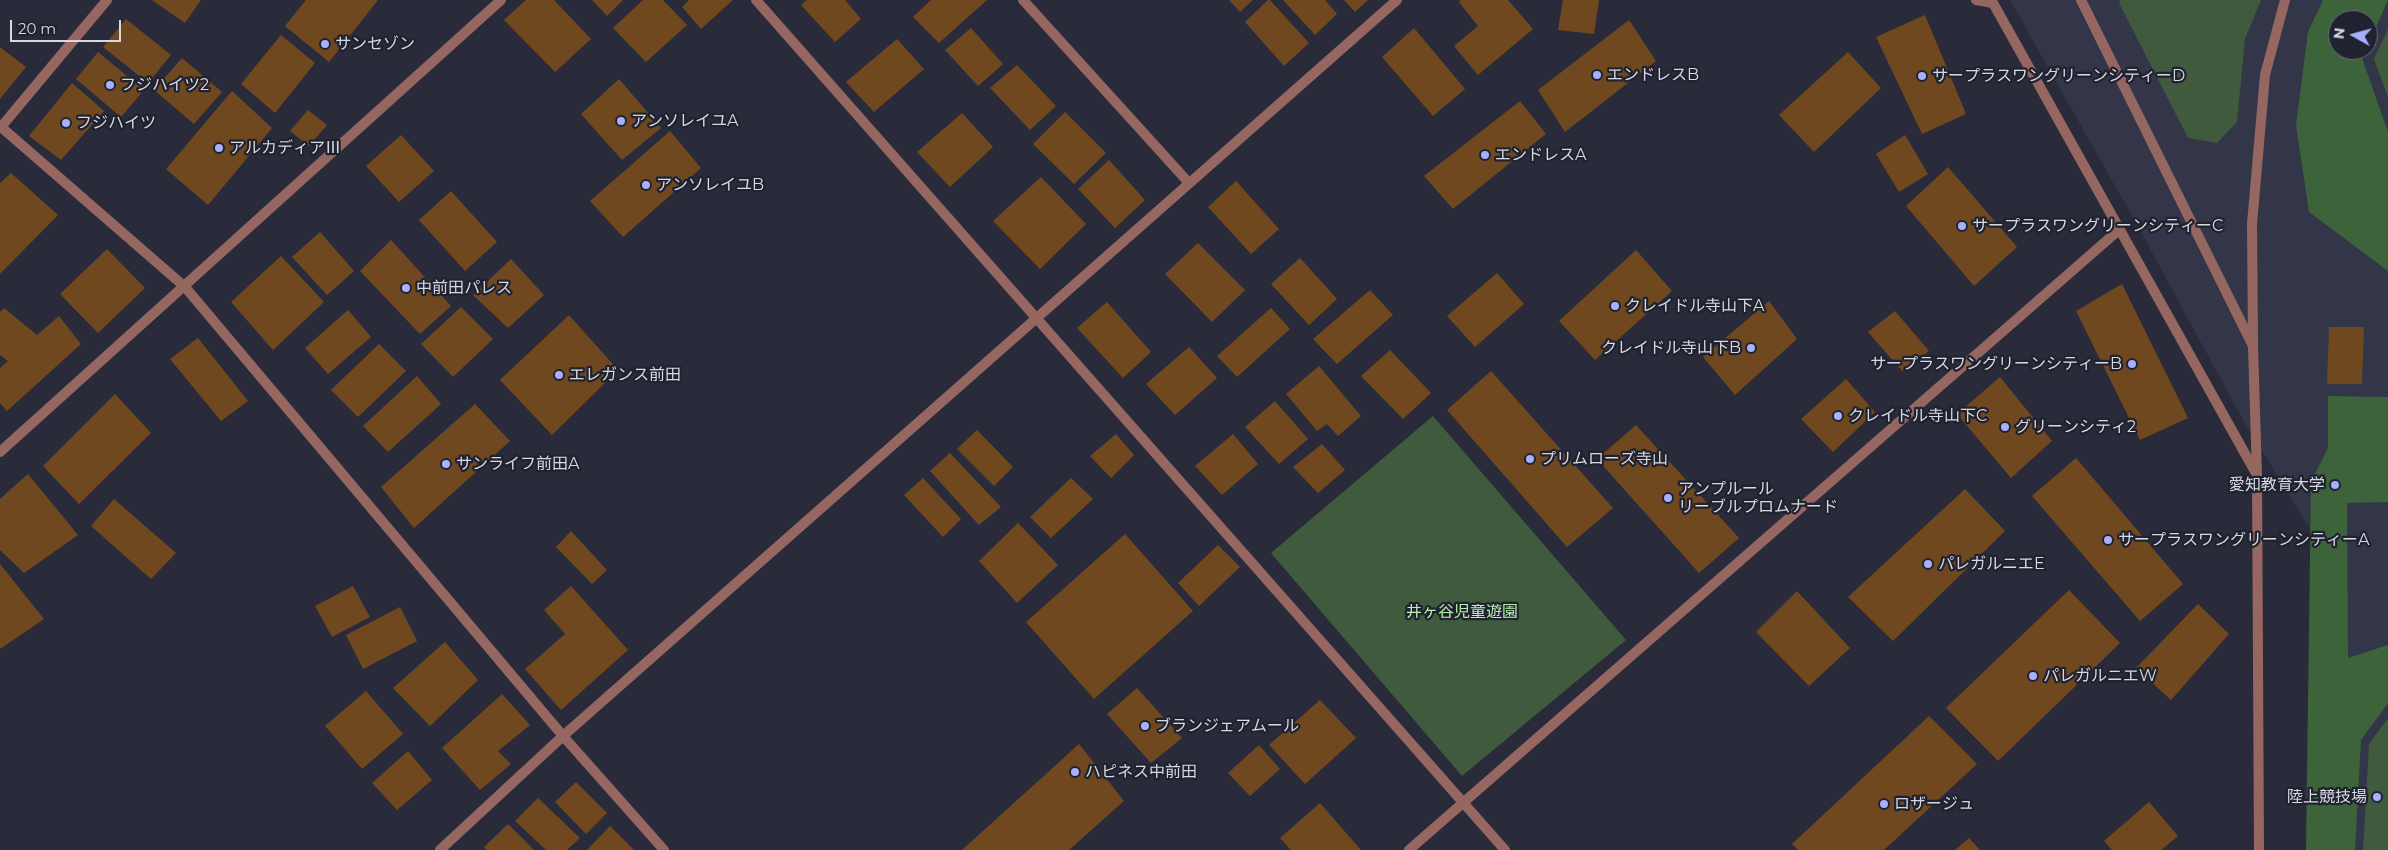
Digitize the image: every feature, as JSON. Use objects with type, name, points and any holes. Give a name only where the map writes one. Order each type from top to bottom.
[{"type":"street","points":[[107,0],[1,127],[185,287],[563,736],[664,850]]},
{"type":"street","points":[[0,452],[501,0]]},
{"type":"street","points":[[756,0],[1505,850]]},
{"type":"street","points":[[1023,0],[1189,183]]},
{"type":"street","points":[[440,850],[563,736],[1397,0]]},
{"type":"street","points":[[1976,0],[1993,3],[2257,475]]},
{"type":"street","points":[[2081,0],[2253,346]]},
{"type":"street","points":[[2259,850],[2257,475],[2252,224],[2265,75],[2285,0]]},
{"type":"street","points":[[1409,850],[2120,229]]},
{"type":"shaded area","name":"愛知教育大学","points":[[2010,0],[2388,0],[2388,850],[2310,850],[2323,550],[2243,420],[2136,223]]},
{"type":"green space","points":[[2120,0],[2261,0],[2245,39],[2237,122],[2217,143],[2188,138],[2119,3]]},
{"type":"green space","points":[[2323,0],[2388,0],[2378,22],[2378,10],[2328,10],[2328,60],[2363,60],[2388,132],[2388,271],[2309,212],[2296,125],[2308,32]]},
{"type":"green space","points":[[2388,29],[2388,97],[2374,60],[2378,60],[2378,50]]},
{"type":"green space","points":[[2328,396],[2388,397],[2388,502],[2347,503],[2348,658],[2388,645],[2388,703],[2361,740],[2355,850],[2306,850],[2311,482],[2328,448]]},
{"type":"green space","name":"井ヶ谷児童遊園","points":[[1433,416],[1626,640],[1462,776],[1271,553]]},
{"type":"green space","name":"陸上競技場","points":[[2388,718],[2388,850],[2363,850],[2369,744]]},
{"type":"building","points":[[152,0],[201,0],[185,23]]},
{"type":"building","name":"サンセゾン","points":[[306,0],[378,0],[329,62],[285,26]]},
{"type":"building","points":[[526,0],[554,0],[591,39],[555,72],[504,20]]},
{"type":"building","points":[[592,0],[623,0],[607,16]]},
{"type":"building","points":[[643,0],[663,0],[687,25],[646,62],[613,28]]},
{"type":"building","points":[[689,0],[733,0],[701,29],[682,7]]},
{"type":"building","points":[[807,0],[845,0],[861,19],[835,42],[801,5]]},
{"type":"building","points":[[931,0],[987,0],[939,43],[913,17]]},
{"type":"building","points":[[1229,0],[1253,0],[1240,12]]},
{"type":"building","points":[[1268,0],[1309,43],[1284,66],[1245,22]]},
{"type":"building","points":[[1283,0],[1325,0],[1337,14],[1315,35]]},
{"type":"building","points":[[1344,0],[1368,0],[1355,12]]},
{"type":"building","points":[[1461,0],[1508,0],[1533,29],[1478,75],[1454,46],[1478,26],[1459,2]]},
{"type":"building","points":[[1563,0],[1599,0],[1594,34],[1558,30]]},
{"type":"building","name":"サープラスワングリーンシティーD","points":[[1925,15],[1966,114],[1922,134],[1876,37]]},
{"type":"building","points":[[126,19],[171,55],[148,83],[103,47]]},
{"type":"building","name":"エンドレスB","points":[[1629,20],[1656,61],[1565,132],[1538,90]]},
{"type":"building","points":[[971,28],[1003,64],[978,86],[945,50]]},
{"type":"building","points":[[1414,28],[1465,89],[1433,116],[1382,57]]},
{"type":"building","points":[[281,35],[315,63],[275,113],[241,84]]},
{"type":"building","points":[[897,39],[924,69],[874,112],[846,82]]},
{"type":"building","points":[[0,47],[26,67],[0,99]]},
{"type":"building","name":"フジハイツ2","points":[[98,52],[144,90],[121,117],[76,79]]},
{"type":"building","points":[[1848,52],[1881,88],[1814,152],[1779,115]]},
{"type":"building","points":[[182,58],[222,92],[194,124],[154,90]]},
{"type":"building","points":[[1017,65],[1056,106],[1030,130],[990,88]]},
{"type":"building","name":"アンソレイユA","points":[[619,79],[661,128],[622,160],[581,114]]},
{"type":"building","name":"フジハイツ","points":[[72,83],[104,111],[61,160],[29,136]]},
{"type":"building","name":"アルカディアⅢ","points":[[232,91],[272,128],[208,205],[166,169]]},
{"type":"building","name":"エンドレスA","points":[[1520,101],[1546,134],[1453,209],[1424,176]]},
{"type":"building","points":[[308,110],[327,125],[309,146],[290,131]]},
{"type":"building","points":[[1065,112],[1106,153],[1074,184],[1033,144]]},
{"type":"building","points":[[962,113],[993,147],[950,187],[917,152]]},
{"type":"building","name":"アンソレイユB","points":[[670,131],[701,168],[623,237],[590,201]]},
{"type":"building","points":[[401,135],[434,171],[399,202],[366,166]]},
{"type":"building","points":[[1905,135],[1928,174],[1899,192],[1876,154]]},
{"type":"building","points":[[1109,160],[1145,200],[1115,228],[1078,189]]},
{"type":"building","name":"サープラスワングリーンシティーC","points":[[1948,167],[2017,247],[1974,286],[1906,206]]},
{"type":"building","points":[[11,173],[58,215],[0,274],[0,183]]},
{"type":"building","points":[[1041,177],[1086,224],[1040,269],[993,221]]},
{"type":"building","points":[[1236,181],[1279,229],[1251,254],[1208,207]]},
{"type":"building","points":[[451,191],[497,242],[465,271],[419,220]]},
{"type":"building","points":[[320,232],[354,271],[327,295],[292,257]]},
{"type":"building","name":"中前田パレス","points":[[391,240],[451,306],[420,334],[360,271]]},
{"type":"building","points":[[1198,243],[1245,290],[1212,322],[1165,274]]},
{"type":"building","points":[[107,249],[145,288],[98,333],[60,294]]},
{"type":"building","name":"クレイドル寺山下A","points":[[1636,250],[1672,291],[1595,360],[1559,321]]},
{"type":"building","points":[[281,256],[324,302],[273,350],[231,302]]},
{"type":"building","points":[[1300,258],[1337,299],[1309,325],[1271,284]]},
{"type":"building","points":[[511,259],[544,295],[508,328],[473,295]]},
{"type":"building","points":[[1497,273],[1524,304],[1475,347],[1447,316]]},
{"type":"building","name":"サープラスワングリーンシティーB","points":[[2122,284],[2188,418],[2140,440],[2076,311]]},
{"type":"building","points":[[1370,290],[1393,315],[1337,364],[1313,339]]},
{"type":"building","name":"クレイドル寺山下B","points":[[1769,301],[1797,339],[1735,395],[1703,357]]},
{"type":"building","points":[[1107,302],[1151,352],[1123,378],[1077,328]]},
{"type":"building","points":[[461,307],[493,339],[453,377],[421,344]]},
{"type":"building","points":[[4,308],[37,335],[59,316],[81,344],[7,411],[0,403],[0,368],[8,361],[0,355],[0,312]]},
{"type":"building","points":[[1271,308],[1290,329],[1237,377],[1217,356]]},
{"type":"building","points":[[348,310],[371,337],[328,374],[305,348]]},
{"type":"building","points":[[1895,311],[1929,351],[1902,371],[1868,332]]},
{"type":"building","name":"エレガンス前田","points":[[569,315],[618,370],[552,435],[500,380]]},
{"type":"building","points":[[2329,327],[2364,327],[2362,384],[2327,384]]},
{"type":"building","points":[[198,338],[248,401],[221,421],[170,359]]},
{"type":"building","points":[[379,344],[406,371],[358,417],[331,390]]},
{"type":"building","points":[[1189,347],[1217,378],[1175,415],[1146,384]]},
{"type":"building","points":[[1390,350],[1431,393],[1403,419],[1361,376]]},
{"type":"building","points":[[1319,366],[1361,416],[1338,436],[1327,424],[1317,431],[1286,394]]},
{"type":"building","name":"プリムローズ寺山","points":[[1491,371],[1613,508],[1567,547],[1447,410]]},
{"type":"building","points":[[417,376],[441,404],[388,452],[363,426]]},
{"type":"building","name":"グリーンシティ2","points":[[2000,377],[2052,441],[2011,478],[1957,414]]},
{"type":"building","name":"クレイドル寺山下C","points":[[1846,379],[1875,412],[1833,452],[1801,419]]},
{"type":"building","points":[[115,394],[151,433],[79,504],[43,466]]},
{"type":"building","points":[[1275,401],[1308,439],[1279,464],[1245,427]]},
{"type":"building","name":"サンライフ前田A","points":[[475,404],[510,441],[414,528],[381,487]]},
{"type":"building","name":"アンプルール リーブルプロムナード","points":[[1636,425],[1739,538],[1699,573],[1597,459]]},
{"type":"building","points":[[977,430],[1013,467],[994,486],[957,449]]},
{"type":"building","points":[[1116,434],[1134,455],[1111,478],[1090,456]]},
{"type":"building","points":[[1233,434],[1258,464],[1222,495],[1195,466]]},
{"type":"building","points":[[1322,444],[1345,470],[1318,493],[1293,467]]},
{"type":"building","points":[[950,453],[1001,507],[979,525],[930,471]]},
{"type":"building","name":"サープラスワングリーンシティーA","points":[[2076,458],[2183,584],[2140,621],[2032,496]]},
{"type":"building","points":[[28,474],[78,535],[24,573],[0,550],[0,499]]},
{"type":"building","points":[[923,478],[961,519],[943,537],[904,495]]},
{"type":"building","points":[[1071,478],[1093,499],[1051,538],[1030,517]]},
{"type":"building","name":"パレガルニエE","points":[[1965,489],[2005,531],[1893,641],[1848,597]]},
{"type":"building","points":[[114,499],[176,553],[151,579],[91,526]]},
{"type":"building","points":[[1018,523],[1058,565],[1017,603],[979,561]]},
{"type":"building","points":[[571,531],[607,570],[592,584],[556,547]]},
{"type":"building","points":[[1125,534],[1193,611],[1094,699],[1026,622]]},
{"type":"building","points":[[1218,545],[1240,567],[1199,606],[1178,583]]},
{"type":"building","points":[[0,564],[44,619],[0,649]]},
{"type":"building","points":[[353,586],[370,617],[332,637],[315,606]]},
{"type":"building","points":[[571,586],[628,650],[561,710],[525,669],[565,634],[544,610]]},
{"type":"building","name":"パレガルニエW","points":[[2069,590],[2120,643],[1998,761],[1946,708]]},
{"type":"building","points":[[1797,591],[1850,648],[1809,686],[1756,632]]},
{"type":"building","points":[[2198,604],[2229,634],[2171,700],[2136,668]]},
{"type":"building","points":[[400,607],[417,641],[363,669],[346,635]]},
{"type":"building","points":[[445,642],[478,680],[430,726],[393,688]]},
{"type":"building","name":"ブランジェアムール","points":[[1137,688],[1182,738],[1151,763],[1107,714]]},
{"type":"building","points":[[366,691],[403,734],[362,769],[325,726]]},
{"type":"building","points":[[502,694],[530,725],[498,751],[511,764],[480,790],[442,748]]},
{"type":"building","points":[[1320,700],[1356,738],[1305,784],[1269,745]]},
{"type":"building","name":"ロザージュ","points":[[1929,716],[1977,764],[1884,850],[1798,850],[1792,844]]},
{"type":"building","name":"ハピネス中前田","points":[[1079,744],[1124,801],[1069,850],[962,850]]},
{"type":"building","points":[[1259,745],[1280,769],[1250,796],[1228,773]]},
{"type":"building","points":[[408,751],[432,780],[397,810],[372,783]]},
{"type":"building","points":[[576,782],[607,813],[586,834],[555,802]]},
{"type":"building","points":[[538,798],[580,838],[567,850],[546,850],[515,821]]},
{"type":"building","points":[[2149,802],[2178,836],[2161,850],[2112,850],[2104,841]]},
{"type":"building","points":[[1320,803],[1361,850],[1291,850],[1280,838]]},
{"type":"building","points":[[508,824],[534,850],[487,850],[484,847]]},
{"type":"building","points":[[610,826],[634,850],[587,850]]},
{"type":"building","points":[[1969,838],[1980,850],[1955,850]]},
{"type":"place","name":"サンセゾン","points":[[325,44]]},
{"type":"place","name":"エンドレスB","points":[[1597,75]]},
{"type":"place","name":"サープラスワングリーンシティーD","points":[[1922,76]]},
{"type":"place","name":"フジハイツ2","points":[[110,85]]},
{"type":"place","name":"アンソレイユA","points":[[621,121]]},
{"type":"place","name":"フジハイツ","points":[[66,123]]},
{"type":"place","name":"アルカディアⅢ","points":[[219,148]]},
{"type":"place","name":"エンドレスA","points":[[1485,155]]},
{"type":"place","name":"アンソレイユB","points":[[646,185]]},
{"type":"place","name":"サープラスワングリーンシティーC","points":[[1962,226]]},
{"type":"place","name":"中前田パレス","points":[[406,288]]},
{"type":"place","name":"クレイドル寺山下A","points":[[1615,306]]},
{"type":"place","name":"クレイドル寺山下B","points":[[1751,348]]},
{"type":"place","name":"サープラスワングリーンシティーB","points":[[2132,364]]},
{"type":"place","name":"エレガンス前田","points":[[559,375]]},
{"type":"place","name":"クレイドル寺山下C","points":[[1838,416]]},
{"type":"place","name":"グリーンシティ2","points":[[2005,427]]},
{"type":"place","name":"プリムローズ寺山","points":[[1530,459]]},
{"type":"place","name":"サンライフ前田A","points":[[446,464]]},
{"type":"place","name":"愛知教育大学","points":[[2335,485]]},
{"type":"place","name":"アンプルール リーブルプロムナード","points":[[1668,498]]},
{"type":"place","name":"サープラスワングリーンシティーA","points":[[2108,540]]},
{"type":"place","name":"パレガルニエE","points":[[1928,564]]},
{"type":"place","name":"パレガルニエW","points":[[2033,676]]},
{"type":"place","name":"ブランジェアムール","points":[[1145,726]]},
{"type":"place","name":"ハピネス中前田","points":[[1075,772]]},
{"type":"place","name":"陸上競技場","points":[[2377,797]]},
{"type":"place","name":"ロザージュ","points":[[1884,804]]}]
